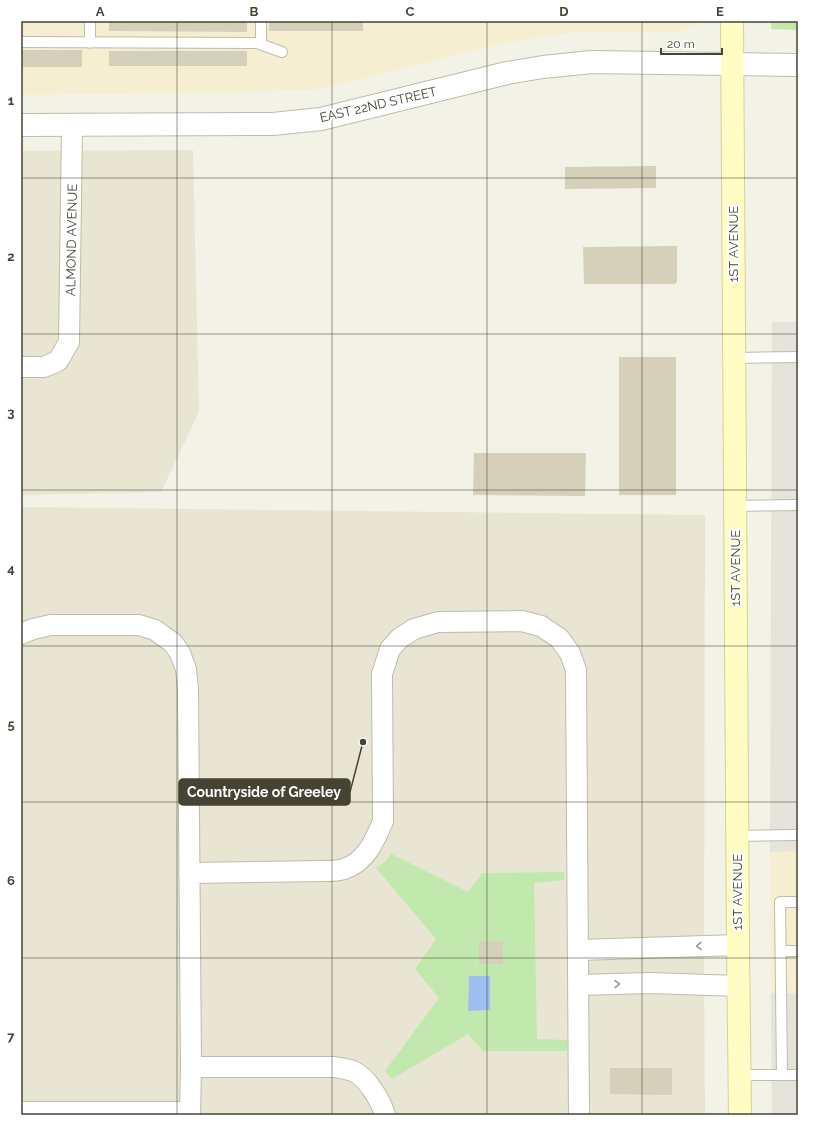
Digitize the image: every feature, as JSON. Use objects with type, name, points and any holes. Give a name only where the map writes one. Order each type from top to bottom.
[{"type":"main road","name":"1ST AVENUE","points":[[732,21],[740,1115]]},
{"type":"street","name":"EAST 22ND STREET","points":[[21,126],[273,124],[321,119],[507,73],[544,67],[592,62],[798,65]]},
{"type":"street","name":"ALMOND AVENUE","points":[[21,367],[44,367],[58,361],[70,342],[72,125]]},
{"type":"street","points":[[189,873],[325,871],[344,869],[361,859],[375,840],[383,821],[382,674],[390,649],[400,638],[414,629],[438,622],[522,620],[541,626],[559,638],[570,653],[576,670],[579,1115]]},
{"type":"street","points":[[21,634],[33,629],[51,625],[139,625],[154,630],[173,643],[180,653],[186,669],[188,689],[191,1067],[190,1113],[21,1112]]},
{"type":"street","points":[[578,950],[738,945]]},
{"type":"street","points":[[578,985],[650,983],[738,986]]},
{"type":"street","points":[[191,1067],[334,1067],[354,1072],[370,1086],[382,1105],[385,1115]]},
{"type":"lane","points":[[90,21],[90,43]]},
{"type":"lane","points":[[261,21],[261,44]]},
{"type":"lane","points":[[21,42],[257,43],[282,52]]},
{"type":"lane","points":[[734,358],[798,357]]},
{"type":"lane","points":[[735,506],[798,505]]},
{"type":"lane","points":[[737,836],[798,835]]},
{"type":"lane","points":[[782,1075],[780,902],[798,902]]},
{"type":"lane","points":[[781,951],[798,951]]},
{"type":"lane","points":[[739,1075],[798,1076]]},
{"type":"shaded area","points":[[21,21],[695,21],[694,25],[678,32],[576,32],[510,42],[323,89],[244,92],[21,95]]},
{"type":"shaded area","points":[[193,150],[199,412],[161,492],[21,495],[21,151]]},
{"type":"shaded area","points":[[772,322],[798,322],[798,851],[770,852]]},
{"type":"shaded area","points":[[21,507],[705,515],[705,1115],[21,1115]]},
{"type":"shaded area","points":[[798,851],[798,993],[771,993],[770,852]]},
{"type":"shaded area","points":[[771,993],[798,993],[798,1115],[772,1115]]},
{"type":"green space","points":[[771,21],[798,21],[798,30],[771,29]]},
{"type":"green space","points":[[391,854],[468,892],[482,873],[564,872],[564,880],[534,883],[537,1039],[567,1040],[567,1051],[483,1051],[468,1034],[392,1079],[385,1071],[439,998],[415,969],[436,939],[376,868],[386,861]]},
{"type":"water","points":[[469,976],[490,976],[490,1010],[468,1011]]},
{"type":"building","points":[[109,21],[247,21],[247,32],[109,31]]},
{"type":"building","points":[[269,21],[363,21],[363,31],[269,31]]},
{"type":"building","points":[[21,50],[82,50],[82,67],[21,67]]},
{"type":"building","points":[[109,51],[247,51],[247,66],[109,66]]},
{"type":"building","points":[[656,166],[656,188],[565,189],[565,167]]},
{"type":"building","points":[[677,246],[677,282],[675,284],[584,284],[583,247]]},
{"type":"building","points":[[619,357],[676,357],[676,495],[619,495]]},
{"type":"building","points":[[474,453],[586,453],[585,496],[473,495]]},
{"type":"building","points":[[479,941],[503,941],[503,964],[479,964]]},
{"type":"building","points":[[610,1068],[672,1068],[672,1095],[610,1094]]},
{"type":"place","name":"Countryside of Greeley","points":[[363,742]]}]
